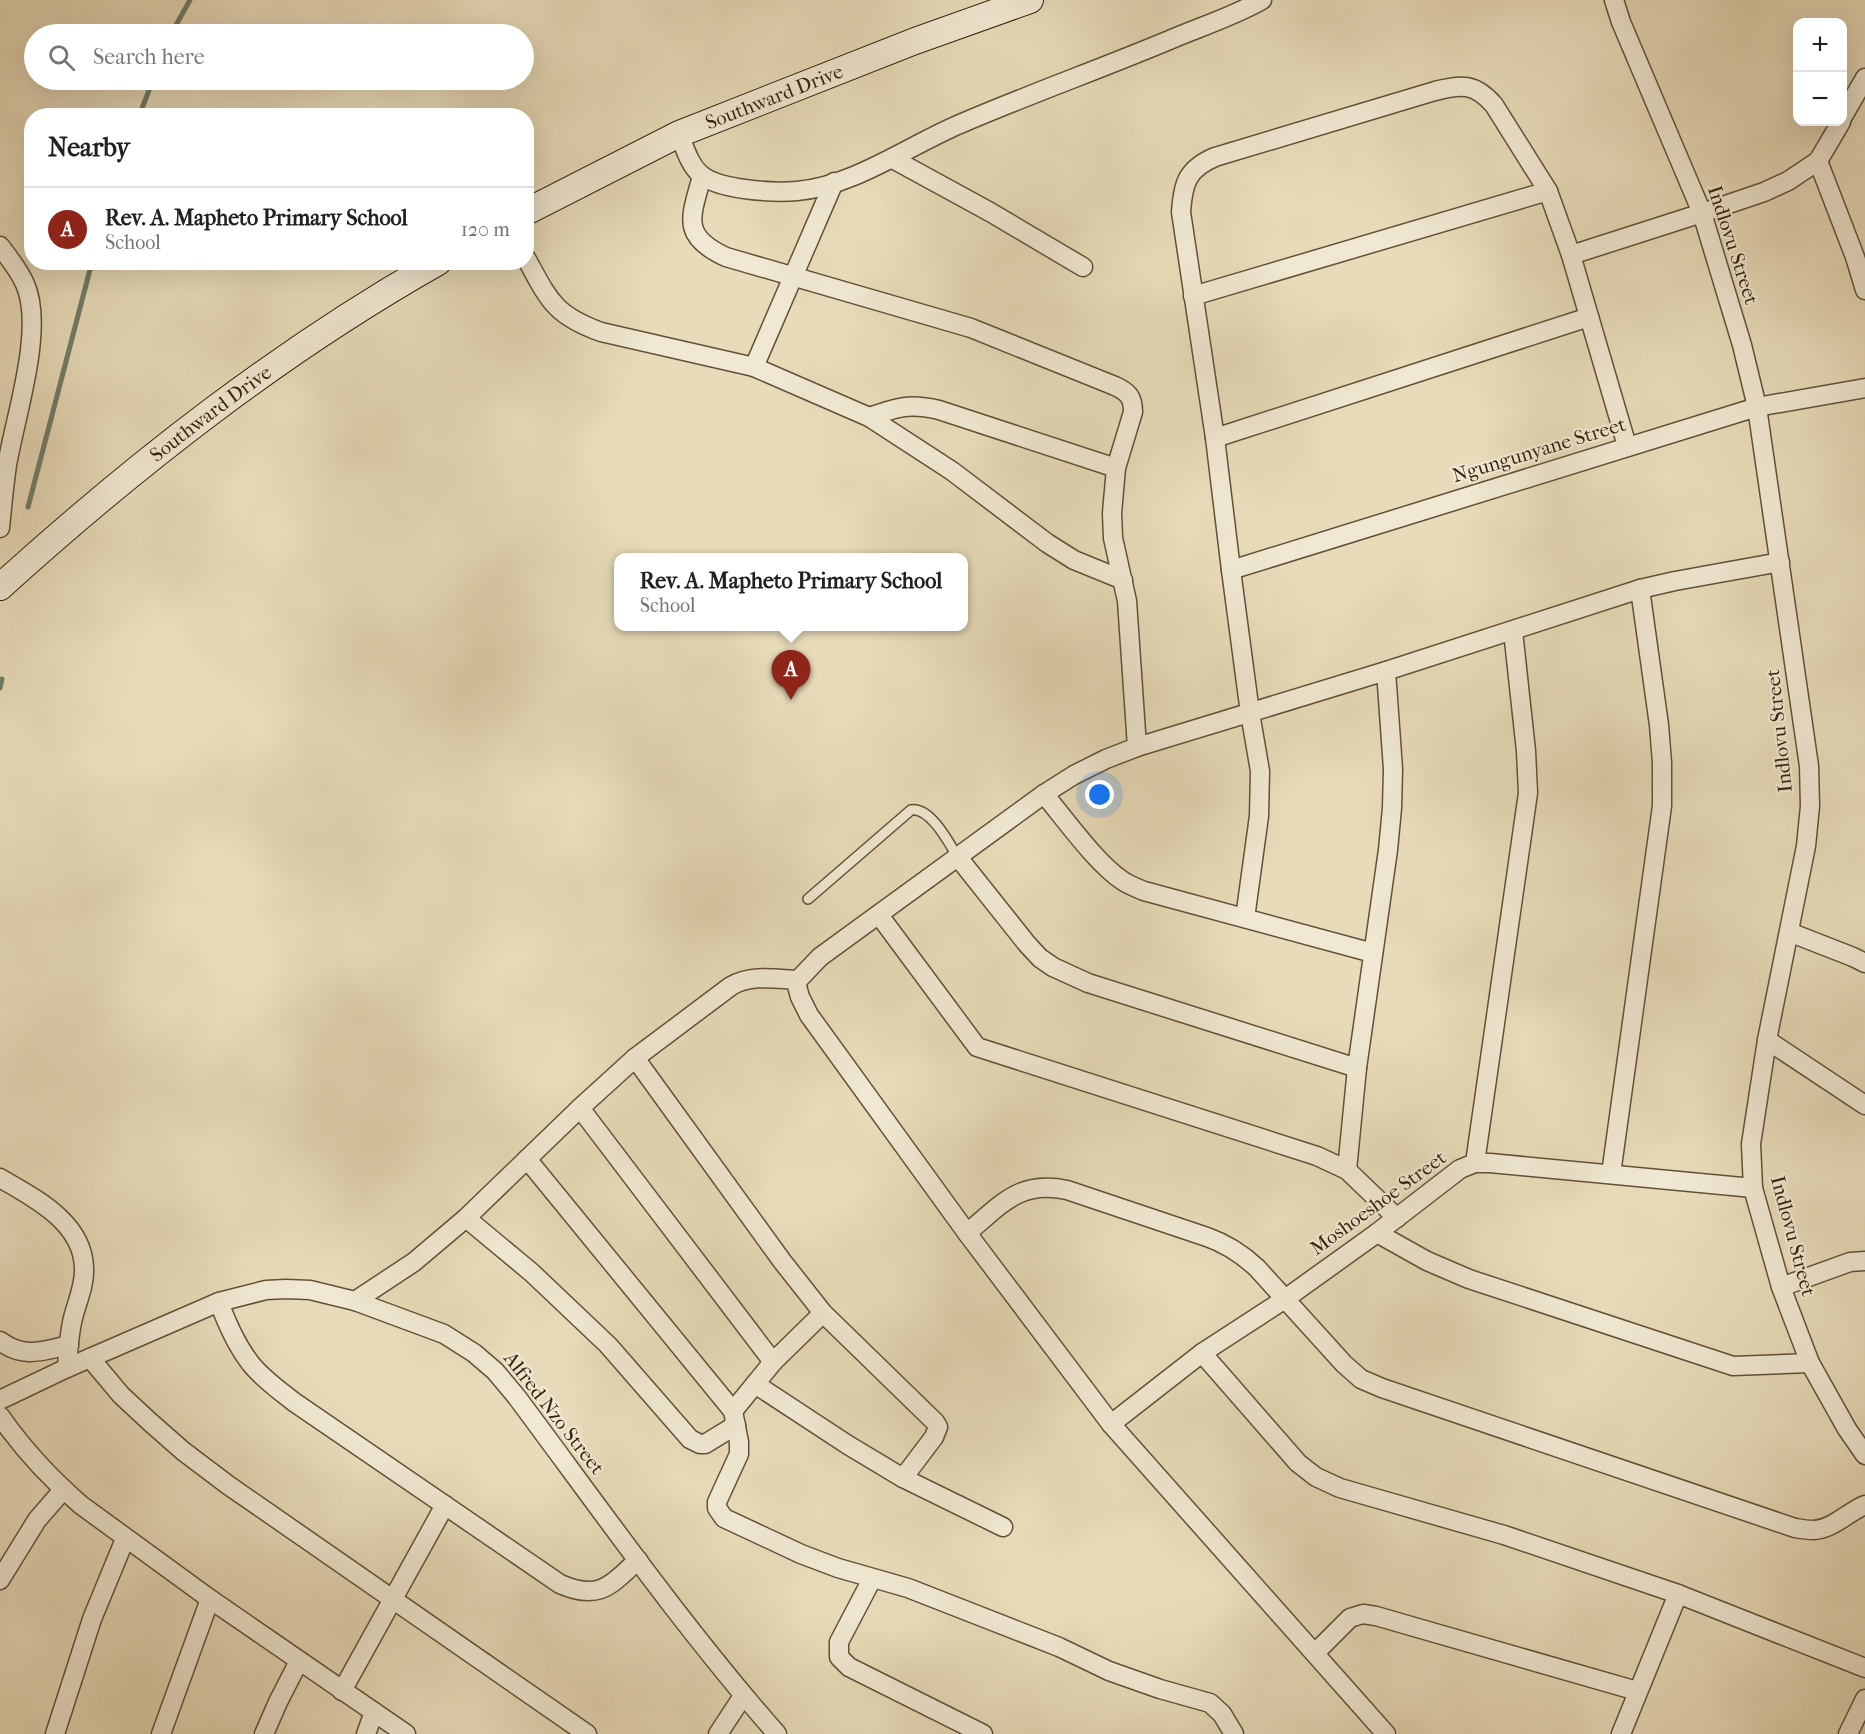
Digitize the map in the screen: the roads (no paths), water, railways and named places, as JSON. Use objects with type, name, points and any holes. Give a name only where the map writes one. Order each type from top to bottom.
[{"type":"main road","name":"Southward Drive","points":[[534,208],[679,134],[915,41],[1030,0]]},
{"type":"main road","name":"Southward Drive","points":[[0,587],[67,528],[242,388],[424,270]]},
{"type":"street","points":[[679,134],[694,167],[702,176],[728,186],[768,191],[799,190],[834,182],[893,159],[923,141],[958,125],[1142,52],[1262,0]]},
{"type":"street","name":"Indlovu Street","points":[[1614,0],[1621,22],[1702,213],[1742,345],[1757,407],[1809,766],[1810,806],[1806,846],[1767,1041],[1751,1144],[1753,1188],[1781,1287],[1810,1363],[1847,1429],[1865,1455]]},
{"type":"street","points":[[1847,111],[1865,78]]},
{"type":"street","points":[[1245,918],[1260,793],[1258,759],[1250,713],[1215,438],[1181,212],[1182,195],[1187,177],[1201,163],[1215,157],[1424,94],[1455,86],[1469,87],[1485,95],[1494,105],[1548,191],[1570,255],[1627,446]]},
{"type":"street","points":[[1570,255],[1776,187],[1818,161],[1838,126]]},
{"type":"street","points":[[893,159],[990,212],[1083,267]]},
{"type":"street","points":[[1818,161],[1860,255],[1865,290]]},
{"type":"street","points":[[702,176],[692,215],[692,228],[706,246],[726,257],[971,328],[1021,346],[1124,390],[1130,396],[1133,412],[1116,468],[1112,513],[1113,537],[1124,580],[1130,629],[1137,747]]},
{"type":"street","points":[[754,367],[834,182]]},
{"type":"street","points":[[1194,297],[1548,191]]},
{"type":"street","points":[[0,246],[26,285],[31,310],[32,336],[7,465],[0,528]]},
{"type":"street","points":[[533,270],[553,304],[565,316],[580,325],[601,332],[754,367],[869,417],[952,471],[1047,543],[1074,560],[1124,580]]},
{"type":"street","points":[[1215,438],[1589,317]]},
{"type":"street","name":"Ngungunyane Street","points":[[1231,570],[1757,407],[1865,388]]},
{"type":"street","points":[[869,417],[907,406],[922,406],[1116,468]]},
{"type":"street","points":[[1386,1734],[1111,1424],[967,1233],[809,1015],[800,996],[798,980],[820,957],[957,856],[1044,794],[1106,759],[1137,747],[1640,590],[1675,581],[1780,562]]},
{"type":"street","points":[[1611,1174],[1662,806],[1662,754],[1640,590]]},
{"type":"street","points":[[1475,1163],[1528,793],[1526,751],[1513,631]]},
{"type":"street","points":[[1347,1170],[1357,1068],[1392,808],[1386,671]]},
{"type":"street","points":[[1044,794],[1097,858],[1124,882],[1144,891],[1373,953]]},
{"type":"street","points":[[957,856],[1027,944],[1040,958],[1053,967],[1088,983],[1357,1068]]},
{"type":"street","points":[[879,915],[977,1047],[1317,1156],[1347,1170],[1397,1218]]},
{"type":"street","points":[[1789,932],[1865,963]]},
{"type":"street","points":[[355,1301],[414,1262],[466,1218],[635,1058],[731,986],[741,980],[768,978],[798,980]]},
{"type":"street","points":[[1767,1041],[1865,1105]]},
{"type":"street","points":[[635,1058],[782,1262],[823,1313],[938,1427],[934,1437],[903,1478]]},
{"type":"street","points":[[580,1108],[773,1362]]},
{"type":"street","points":[[527,1159],[735,1418],[739,1454],[717,1502],[720,1514],[730,1522],[801,1554],[939,1599],[1059,1647],[1109,1671],[1210,1703],[1222,1714],[1234,1734]]},
{"type":"street","name":"Moshoeshoe Street","points":[[1111,1424],[1202,1353],[1285,1299],[1377,1233],[1460,1169],[1475,1163],[1753,1188]]},
{"type":"street","points":[[0,1178],[45,1205],[73,1235],[82,1252],[84,1269],[70,1331],[67,1368]]},
{"type":"street","points":[[967,1233],[1006,1201],[1024,1190],[1044,1187],[1067,1190],[1225,1244],[1242,1254],[1344,1365],[1361,1378],[1382,1388],[1795,1528],[1814,1530],[1824,1528],[1865,1505]]},
{"type":"street","points":[[466,1218],[531,1272],[608,1345],[690,1439],[700,1444],[705,1444],[735,1418],[773,1362],[823,1313]]},
{"type":"street","points":[[1377,1233],[1426,1261],[1469,1279],[1733,1366],[1810,1363]]},
{"type":"street","points":[[1781,1287],[1850,1262],[1865,1261]]},
{"type":"street","name":"Alfred Nzo Street","points":[[0,1400],[67,1368],[219,1302],[266,1290],[310,1290],[355,1301],[444,1334],[474,1353],[495,1371],[516,1396],[743,1696],[777,1734]]},
{"type":"street","points":[[219,1302],[240,1348],[252,1365],[268,1381],[294,1402],[560,1584],[576,1590],[592,1591],[609,1587],[638,1560]]},
{"type":"street","points":[[0,1341],[8,1347],[26,1353],[69,1345]]},
{"type":"street","points":[[1202,1353],[1280,1444],[1298,1463],[1316,1477],[1340,1488],[1504,1534],[1678,1594],[1865,1668]]},
{"type":"street","points":[[90,1358],[121,1395],[183,1451],[228,1485],[587,1734]]},
{"type":"street","points":[[756,1384],[848,1445],[903,1478],[1003,1527]]},
{"type":"street","points":[[0,1416],[63,1490],[125,1539],[406,1734]]},
{"type":"street","points":[[0,1580],[37,1520],[63,1490]]},
{"type":"street","points":[[342,1691],[445,1505]]},
{"type":"street","points":[[55,1734],[92,1619],[125,1539]]},
{"type":"street","points":[[872,1579],[839,1642],[839,1657],[849,1667],[983,1734]]},
{"type":"street","points":[[1621,1734],[1678,1594]]},
{"type":"street","points":[[161,1734],[210,1599]]},
{"type":"street","points":[[1315,1653],[1350,1618],[1363,1614],[1637,1691]]},
{"type":"street","points":[[264,1734],[298,1661]]},
{"type":"street","points":[[718,1734],[743,1696]]},
{"type":"street","points":[[1848,1734],[1865,1699]]},
{"type":"street","points":[[366,1734],[374,1712]]},
{"type":"lane","points":[[808,899],[911,810],[917,809],[926,814],[957,856]]},
{"type":"waterway","points":[[177,24],[190,0]]},
{"type":"waterway","points":[[142,108],[149,90]]},
{"type":"waterway","points":[[28,507],[90,270]]},
{"type":"waterway","points":[[0,688],[2,679]]},
{"type":"place","name":"Rev. A. Mapheto Primary School","points":[[791,700]]}]
